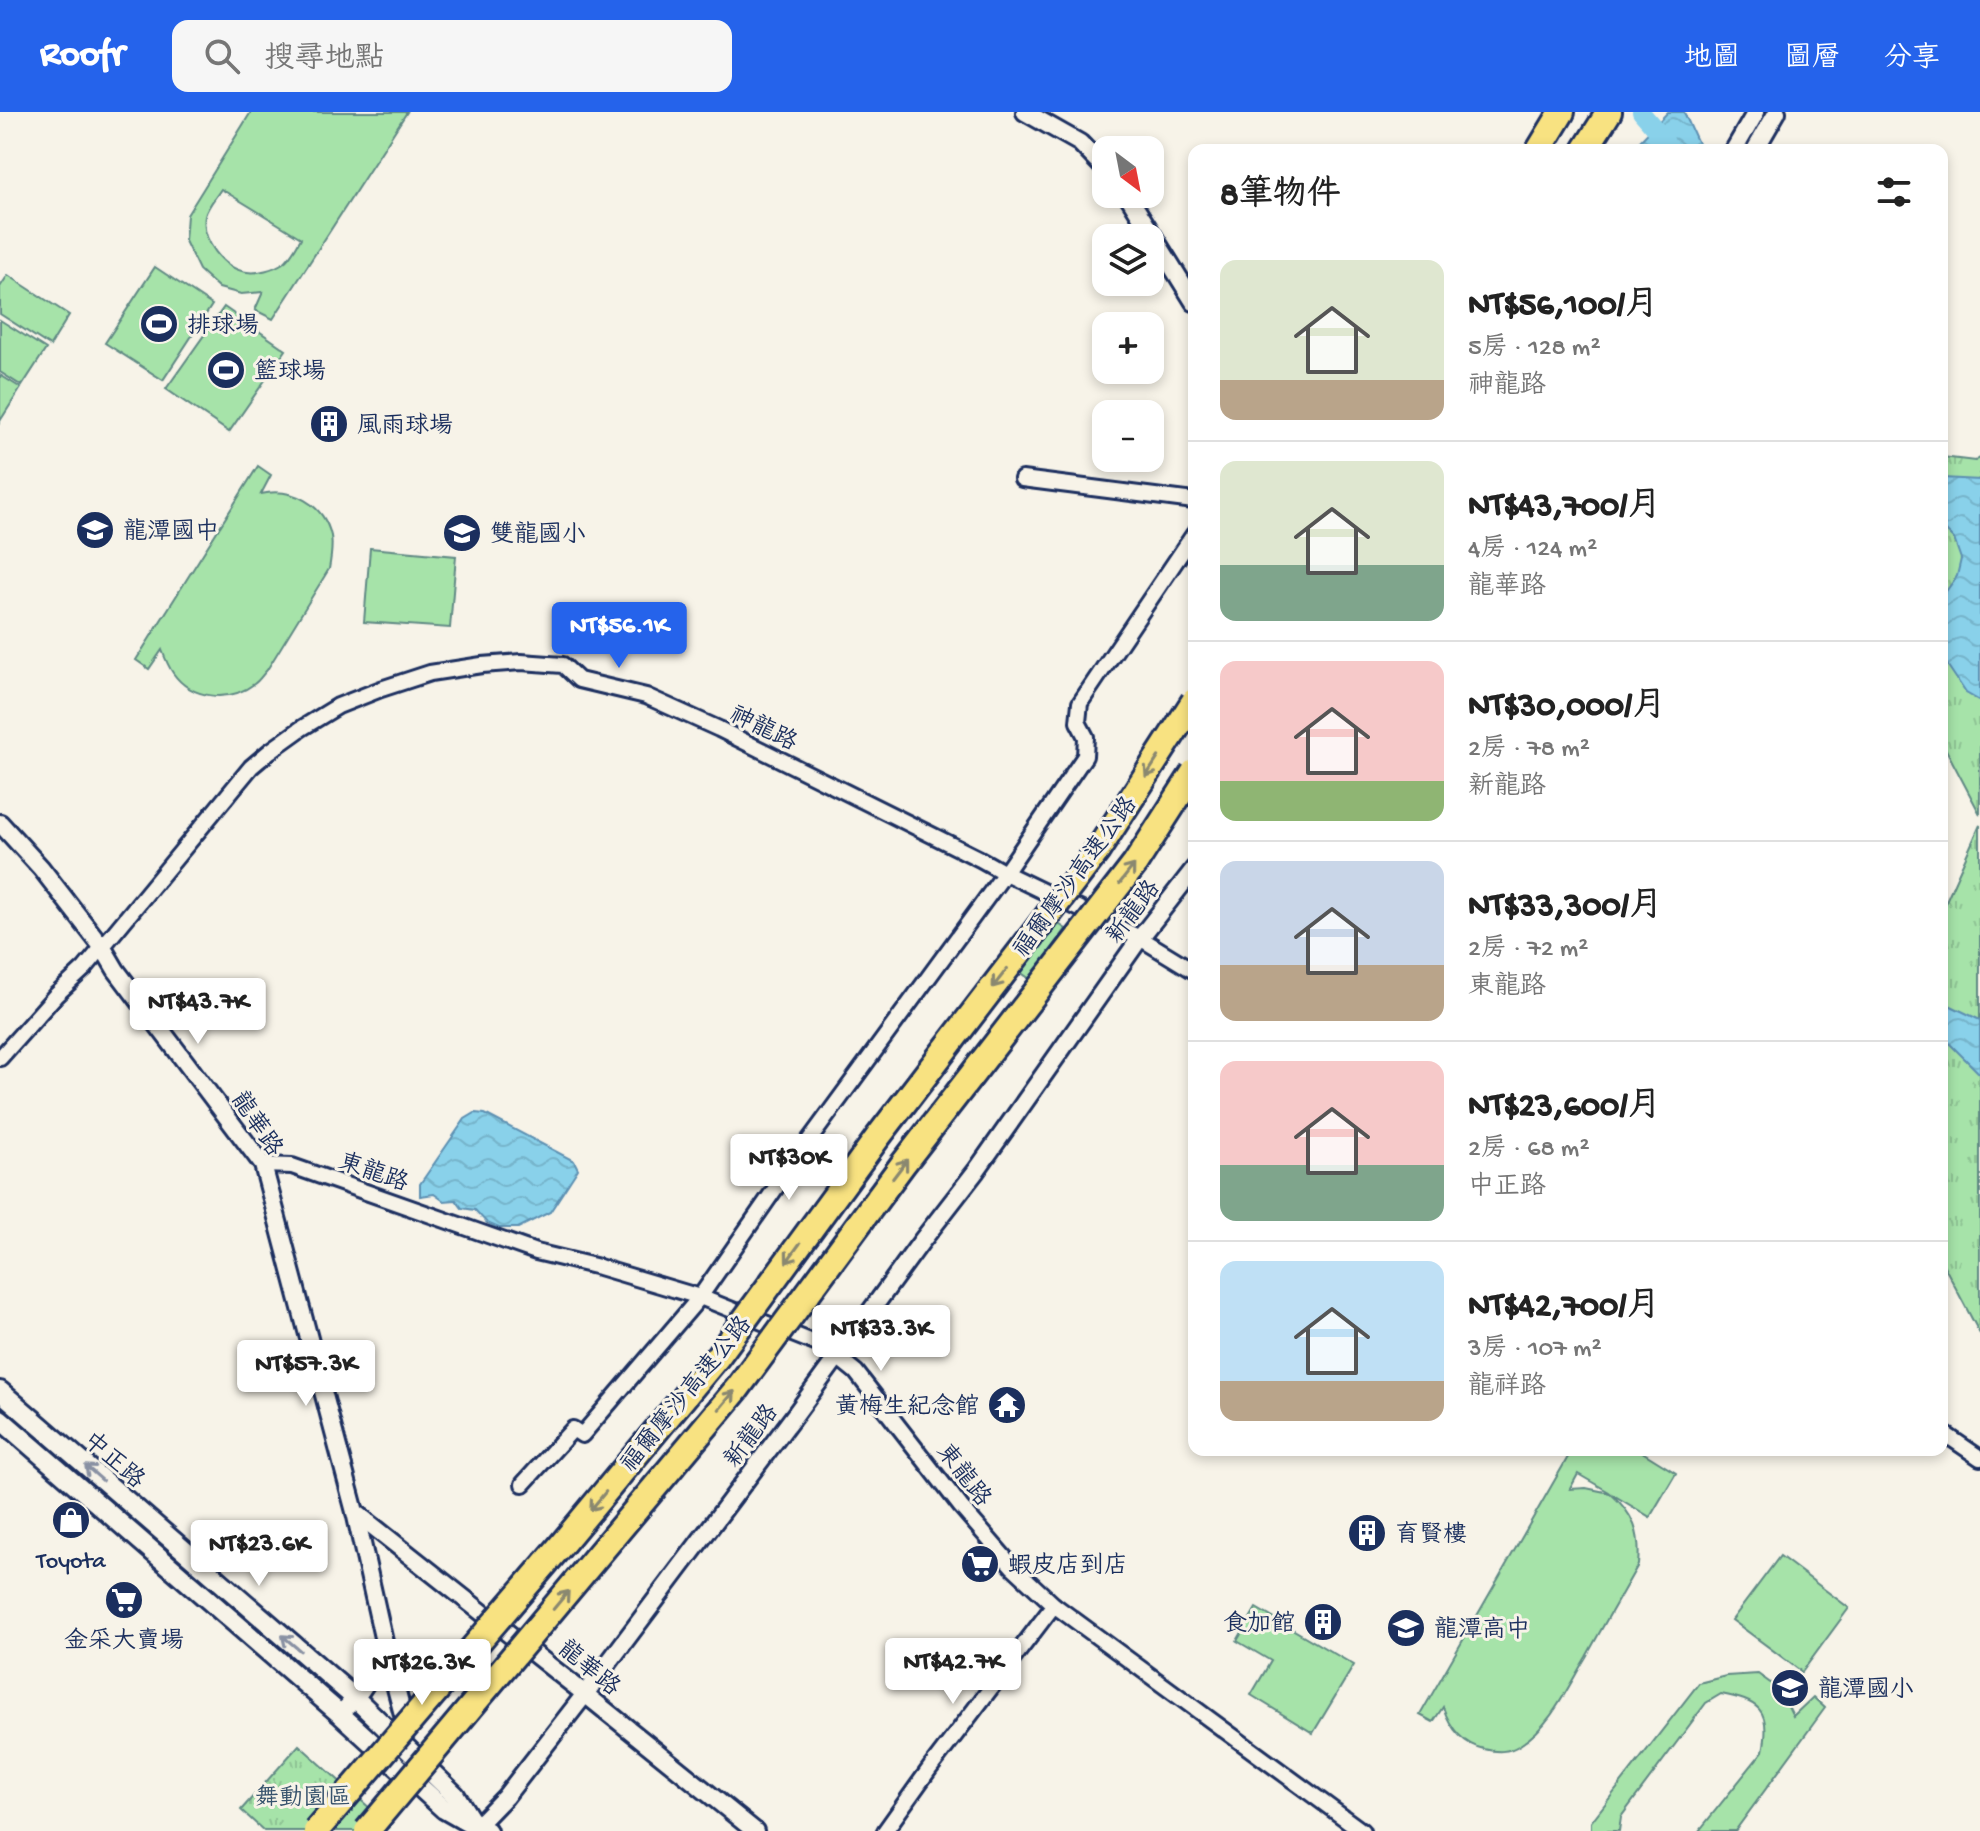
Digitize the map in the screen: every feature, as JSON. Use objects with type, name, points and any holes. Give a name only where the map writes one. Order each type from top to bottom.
[{"type":"highway","points":[[1543,144],[1562,112]]},
{"type":"highway","points":[[1589,144],[1609,112]]},
{"type":"highway","name":"福爾摩沙高速公路","points":[[316,1831],[718,1356],[878,1137],[1098,850],[1188,710]]},
{"type":"highway","name":"福爾摩沙高速公路","points":[[367,1831],[737,1389],[903,1164],[1135,864],[1188,781]]},
{"type":"main road","name":"中正路","points":[[0,1391],[356,1699],[455,1795],[478,1830]]},
{"type":"main road","name":"中正路","points":[[0,1419],[340,1714],[444,1809],[478,1830]]},
{"type":"street","points":[[1025,112],[1080,143],[1092,155]]},
{"type":"street","points":[[1737,144],[1756,112]]},
{"type":"street","points":[[1758,144],[1777,112]]},
{"type":"street","points":[[1136,208],[1188,292]]},
{"type":"street","points":[[1022,479],[1188,500]]},
{"type":"street","points":[[523,1484],[573,1429],[582,1435],[700,1297],[802,1150],[1005,873],[1085,756],[1086,737],[1078,722],[1080,703],[1188,543]]},
{"type":"street","name":"神龍路","points":[[0,1058],[103,948],[251,767],[270,751],[338,706],[381,689],[430,673],[521,662],[563,665],[579,680],[646,696],[719,729],[1140,938],[1188,967]]},
{"type":"street","name":"龍華路","points":[[0,823],[41,868],[103,948],[116,970],[263,1165],[355,1512],[406,1726],[402,1742]]},
{"type":"street","name":"新龍路","points":[[478,1830],[585,1694],[837,1358],[976,1171],[1140,938],[1188,877]]},
{"type":"street","name":"東龍路","points":[[263,1165],[292,1166],[536,1252],[700,1297],[825,1347],[856,1372],[961,1507],[1012,1566],[1054,1605],[1362,1831]]},
{"type":"street","points":[[1948,1436],[1980,1458]]},
{"type":"street","name":"龍華路","points":[[355,1512],[755,1831]]},
{"type":"street","points":[[885,1831],[1054,1605]]},
{"type":"street","points":[[340,1714],[356,1699],[378,1663],[384,1642]]},
{"type":"street","points":[[388,1759],[402,1742]]},
{"type":"green space","points":[[251,112],[407,112],[273,319],[255,310],[263,292],[241,294],[219,288],[199,270],[185,241],[187,215]],"holes":[[[221,189],[301,238],[283,263],[256,272],[238,270],[222,259],[210,243],[205,216]]]},
{"type":"green space","name":"排球場","points":[[155,267],[212,305],[163,380],[105,343]]},
{"type":"green space","points":[[8,275],[69,315],[50,346],[0,314],[0,287]]},
{"type":"green space","name":"籃球場","points":[[224,307],[286,350],[229,432],[166,389]]},
{"type":"green space","points":[[0,320],[46,349],[22,386],[0,372]]},
{"type":"green space","points":[[0,375],[21,388],[0,421]]},
{"type":"green space","points":[[1948,458],[1975,461],[1980,458],[1980,814],[1948,753]]},
{"type":"green space","points":[[258,466],[271,475],[261,494],[273,492],[295,496],[305,500],[321,515],[331,536],[329,569],[258,681],[233,694],[200,693],[181,682],[173,673],[162,650],[149,669],[136,660]]},
{"type":"green space","points":[[370,548],[456,556],[450,628],[364,622]]},
{"type":"green space","points":[[1980,825],[1980,1334],[1948,1273],[1948,897]]},
{"type":"green space","points":[[1041,912],[1066,929],[1030,979],[1006,962]]},
{"type":"green space","points":[[1569,1456],[1649,1456],[1676,1473],[1650,1517],[1610,1493],[1634,1525],[1638,1565],[1558,1705],[1541,1727],[1520,1745],[1502,1751],[1476,1747],[1463,1739],[1449,1722],[1443,1707],[1433,1722],[1420,1715]],"holes":[[[1578,1474],[1610,1493],[1586,1488],[1570,1489]]]},
{"type":"green space","points":[[1780,1556],[1849,1608],[1802,1672],[1732,1620]]},
{"type":"green space","points":[[1256,1608],[1354,1665],[1313,1733],[1251,1695],[1271,1661],[1237,1641]]},
{"type":"green space","points":[[1758,1674],[1780,1690],[1793,1716],[1813,1697],[1825,1708],[1735,1831],[1699,1831],[1763,1751],[1765,1725],[1759,1709],[1753,1704],[1721,1694],[1706,1703],[1621,1817],[1619,1831],[1591,1831],[1591,1822],[1699,1683],[1726,1676]]},
{"type":"green space","name":"舞動園區","points":[[299,1745],[390,1826],[385,1831],[264,1831],[241,1810]]},
{"type":"water","points":[[1668,112],[1684,112],[1698,144],[1637,144]]},
{"type":"water","points":[[1948,478],[1980,480],[1980,701],[1966,693],[1948,666],[1948,589],[1957,576],[1961,559],[1954,539],[1948,533]]},
{"type":"water","points":[[1948,1004],[1980,1020],[1980,1074],[1948,1042]]},
{"type":"water","points":[[475,1113],[485,1114],[574,1161],[578,1169],[550,1212],[518,1228],[499,1228],[487,1223],[475,1210],[462,1208],[456,1200],[444,1201],[434,1194],[420,1196],[420,1184],[465,1119]]},
{"type":"waterway","points":[[1641,112],[1666,144]]},
{"type":"place","name":"排球場","points":[[159,324]]},
{"type":"place","name":"籃球場","points":[[226,370]]},
{"type":"place","name":"風雨球場","points":[[329,424]]},
{"type":"place","name":"龍潭國中","points":[[95,530]]},
{"type":"place","name":"雙龍國小","points":[[462,533]]},
{"type":"place","name":"黃梅生紀念館","points":[[1007,1405]]},
{"type":"place","name":"Toyota","points":[[71,1520]]},
{"type":"place","name":"育賢樓","points":[[1367,1533]]},
{"type":"place","name":"蝦皮店到店","points":[[980,1564]]},
{"type":"place","name":"金采大賣場","points":[[124,1600]]},
{"type":"place","name":"食加館","points":[[1323,1622]]},
{"type":"place","name":"龍潭高中","points":[[1406,1628]]},
{"type":"place","name":"龍潭國小","points":[[1790,1688]]}]
